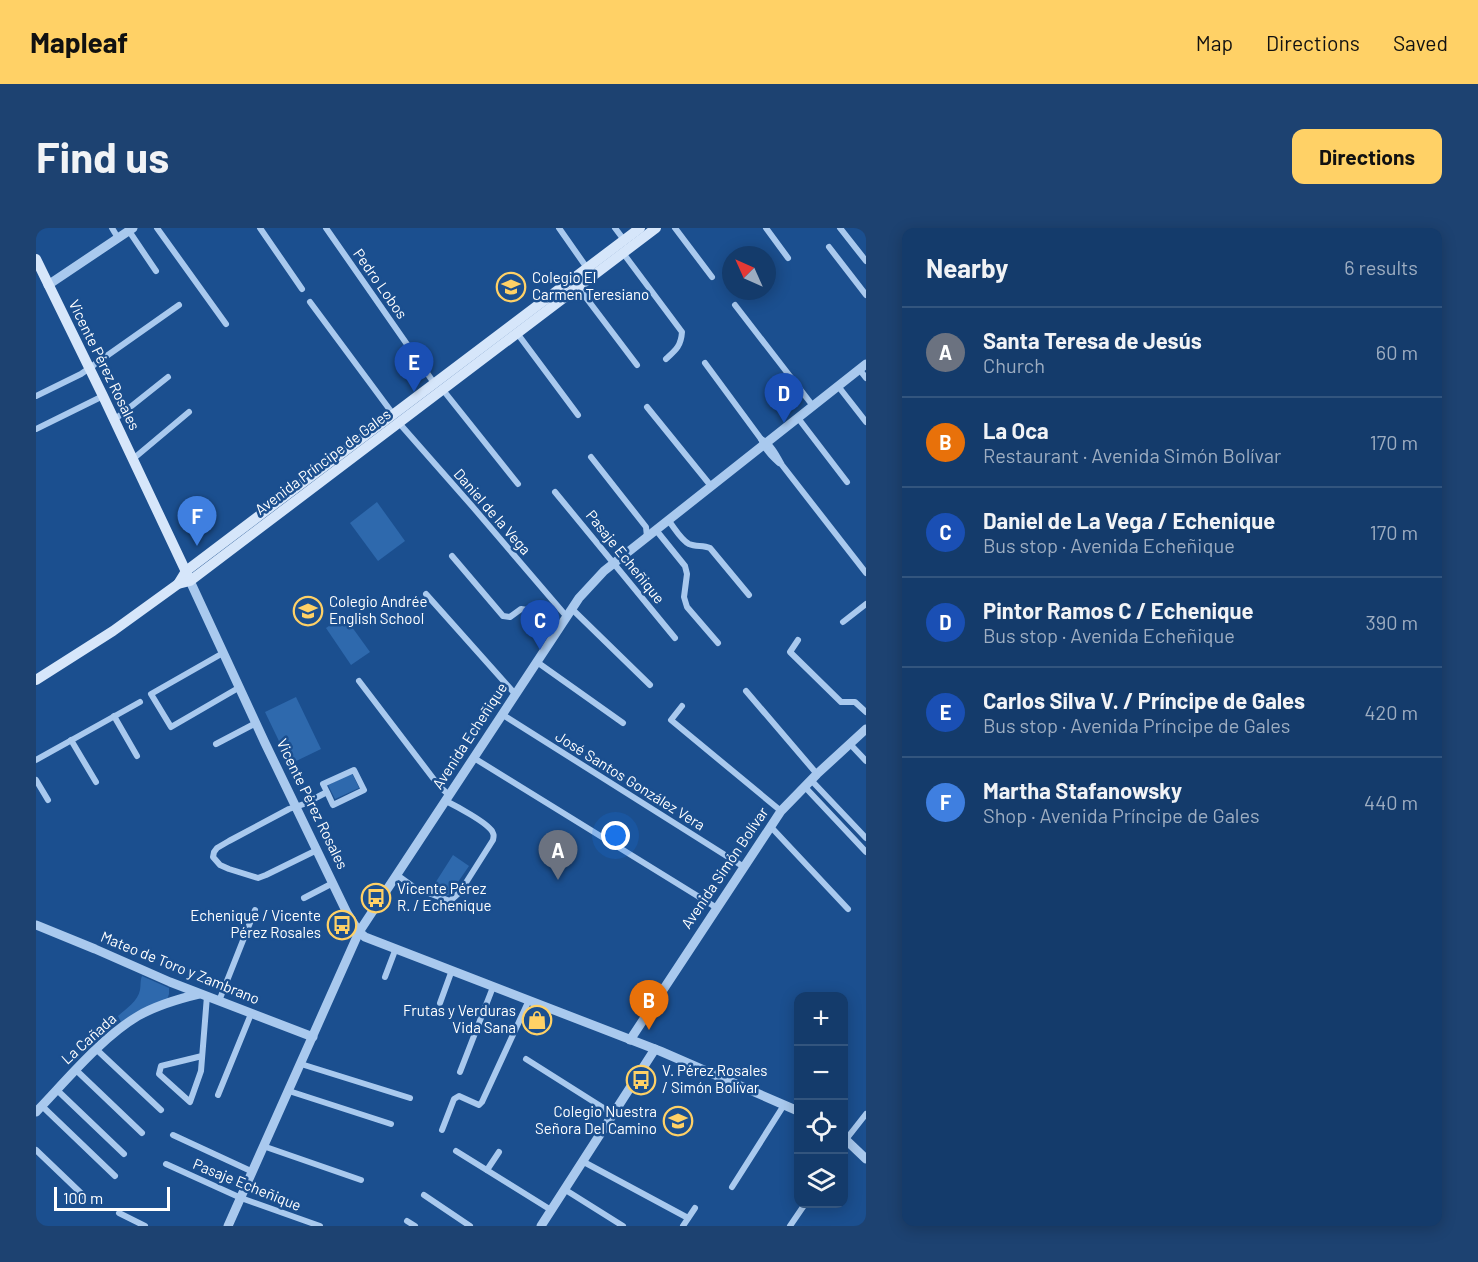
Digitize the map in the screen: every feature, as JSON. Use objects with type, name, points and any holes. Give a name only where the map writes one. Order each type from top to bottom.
[{"type":"main road","name":"Avenida Príncipe de Gales","points":[[36,680],[113,631],[178,584],[439,386],[640,228]]},
{"type":"main road","name":"Avenida Príncipe de Gales","points":[[439,386],[517,333],[656,228]]},
{"type":"main road","name":"Vicente Pérez Rosales","points":[[36,260],[90,368],[188,576]]},
{"type":"street","points":[[112,228],[118,238]]},
{"type":"street","points":[[157,228],[226,324]]},
{"type":"street","points":[[260,228],[302,289]]},
{"type":"street","name":"Pedro Lobos","points":[[326,228],[439,386],[518,484]]},
{"type":"street","points":[[559,228],[587,268]]},
{"type":"street","points":[[615,228],[624,240]]},
{"type":"street","points":[[675,228],[712,277]]},
{"type":"street","points":[[766,228],[788,258]]},
{"type":"street","points":[[840,228],[866,261]]},
{"type":"street","points":[[48,285],[131,229],[156,271]]},
{"type":"street","points":[[829,247],[866,295]]},
{"type":"street","points":[[623,253],[682,332],[682,340],[678,347],[666,359]]},
{"type":"street","points":[[578,287],[637,365]]},
{"type":"street","name":"Daniel de la Vega","points":[[310,302],[396,419],[569,613]]},
{"type":"street","points":[[36,396],[81,374],[179,305]]},
{"type":"street","points":[[735,306],[813,406]]},
{"type":"street","points":[[517,333],[578,415]]},
{"type":"street","points":[[705,363],[866,573]]},
{"type":"street","points":[[862,367],[866,378]]},
{"type":"street","name":"Avenida Echeñique","points":[[228,1226],[359,932],[569,613],[591,584],[651,531],[862,367]]},
{"type":"street","points":[[114,420],[168,377]]},
{"type":"street","points":[[838,386],[866,422]]},
{"type":"street","points":[[36,429],[103,396]]},
{"type":"street","points":[[647,407],[711,486]]},
{"type":"street","points":[[133,459],[189,412]]},
{"type":"street","points":[[798,418],[847,482]]},
{"type":"street","name":"Pasaje Echeñique","points":[[591,458],[651,531],[685,566],[687,574],[684,597],[687,607],[718,643]]},
{"type":"street","name":"Pasaje Echeñique","points":[[555,492],[675,638]]},
{"type":"street","points":[[668,520],[686,542],[710,548],[749,595]]},
{"type":"street","points":[[452,556],[503,616],[510,617],[521,609],[527,610],[554,636]]},
{"type":"street","name":"Vicente Pérez Rosales","points":[[188,576],[296,807],[347,913],[359,932]]},
{"type":"street","points":[[426,594],[516,695]]},
{"type":"street","points":[[843,622],[866,604]]},
{"type":"street","points":[[569,613],[650,685]]},
{"type":"street","points":[[798,640],[790,652],[841,702],[855,702],[866,712]]},
{"type":"street","points":[[223,653],[151,694],[171,727],[240,687]]},
{"type":"street","points":[[537,662],[623,723]]},
{"type":"street","points":[[359,681],[447,798],[490,828],[494,834],[493,840],[460,892],[450,902],[415,888],[397,875]]},
{"type":"street","points":[[746,691],[866,852]]},
{"type":"street","points":[[36,759],[140,702]]},
{"type":"street","points":[[682,706],[671,720],[781,811]]},
{"type":"street","name":"José Santos González Vera","points":[[503,715],[744,867]]},
{"type":"street","points":[[114,716],[137,756]]},
{"type":"street","points":[[216,744],[256,723]]},
{"type":"street","name":"Avenida Simón Bolívar","points":[[630,1040],[781,811],[866,729]]},
{"type":"street","points":[[71,740],[96,782]]},
{"type":"street","points":[[850,744],[866,761]]},
{"type":"street","points":[[474,758],[717,908]]},
{"type":"street","points":[[354,770],[364,790],[333,805],[327,792],[323,784],[354,770]]},
{"type":"street","points":[[36,780],[48,800]]},
{"type":"street","points":[[811,780],[866,838]]},
{"type":"street","points":[[318,850],[258,878],[219,865],[213,857],[217,848],[327,792]]},
{"type":"street","points":[[771,826],[848,909]]},
{"type":"street","points":[[304,898],[333,883]]},
{"type":"street","points":[[219,1001],[255,910]]},
{"type":"street","name":"Mateo de Toro y Zambrano","points":[[36,926],[182,987],[313,1037]]},
{"type":"street","points":[[359,932],[366,937],[702,1068],[794,1109]]},
{"type":"street","points":[[385,977],[396,948]]},
{"type":"street","points":[[440,1004],[452,970]]},
{"type":"street","points":[[172,1001],[182,987]]},
{"type":"street","points":[[460,1072],[493,987]]},
{"type":"street","points":[[202,1056],[161,1066],[159,1074],[190,1102],[201,1071],[202,1056],[203,995]]},
{"type":"street","name":"La Cañada","points":[[39,1109],[96,1049],[138,1016],[172,1001],[203,995]]},
{"type":"street","points":[[442,1130],[456,1096],[479,1105],[482,1102],[529,1000]]},
{"type":"street","points":[[218,1095],[251,1014]]},
{"type":"street","points":[[96,1049],[161,1110]]},
{"type":"street","points":[[541,1226],[655,1049]]},
{"type":"street","points":[[526,1059],[614,1114]]},
{"type":"street","points":[[301,1064],[410,1098]]},
{"type":"street","points":[[76,1070],[142,1133]]},
{"type":"street","points":[[57,1090],[124,1154]]},
{"type":"street","points":[[289,1090],[391,1124]]},
{"type":"street","points":[[732,1187],[784,1105]]},
{"type":"street","points":[[39,1109],[115,1176]]},
{"type":"street","points":[[848,1135],[866,1114]]},
{"type":"street","name":"Pasaje Echeñique","points":[[173,1135],[253,1172]]},
{"type":"street","points":[[848,1143],[866,1159]]},
{"type":"street","points":[[263,1146],[361,1180]]},
{"type":"street","points":[[36,1150],[84,1196]]},
{"type":"street","points":[[456,1150],[551,1210]]},
{"type":"street","points":[[488,1170],[499,1152]]},
{"type":"street","points":[[582,1161],[688,1218]]},
{"type":"street","name":"Pasaje Echeñique","points":[[166,1164],[241,1198],[320,1226]]},
{"type":"street","points":[[564,1189],[623,1226]]},
{"type":"street","points":[[424,1195],[470,1226]]},
{"type":"street","points":[[683,1226],[695,1208]]},
{"type":"street","points":[[790,1226],[802,1208]]},
{"type":"street","points":[[119,1213],[145,1226]]},
{"type":"street","points":[[407,1221],[415,1226]]},
{"type":"shaded area","points":[[377,502],[405,541],[378,561],[350,523]]},
{"type":"shaded area","points":[[344,616],[370,652],[351,665],[326,628]]},
{"type":"shaded area","points":[[296,697],[321,749],[290,764],[265,712]]},
{"type":"shaded area","points":[[352,773],[359,788],[335,799],[328,785]]},
{"type":"shaded area","points":[[453,855],[469,866],[449,895],[445,896],[432,888]]},
{"type":"shaded area","points":[[142,976],[169,988],[167,1000],[144,1008],[121,1022],[118,1016],[137,998]]},
{"type":"place","name":"Colegio El Carmen Teresiano","points":[[511,287]]},
{"type":"place","name":"Carlos Silva V. / Príncipe de Gales","points":[[414,392]]},
{"type":"place","name":"Pintor Ramos C / Echenique","points":[[784,423]]},
{"type":"place","name":"Martha Stafanowsky","points":[[197,546]]},
{"type":"place","name":"Colegio Andrée English School","points":[[308,611]]},
{"type":"place","name":"Daniel de La Vega / Echenique","points":[[540,650]]},
{"type":"place","name":"Santa Teresa de Jesús","points":[[558,880]]},
{"type":"place","name":"Vicente Pérez R. / Echenique","points":[[376,898]]},
{"type":"place","name":"Echenique / Vicente Pérez Rosales","points":[[342,925]]},
{"type":"place","name":"Frutas y Verduras Vida Sana","points":[[537,1020]]},
{"type":"place","name":"La Oca","points":[[649,1030]]},
{"type":"place","name":"V. Pérez Rosales / Simón Bolívar","points":[[641,1080]]},
{"type":"place","name":"Colegio Nuestra Señora Del Camino","points":[[678,1121]]}]
